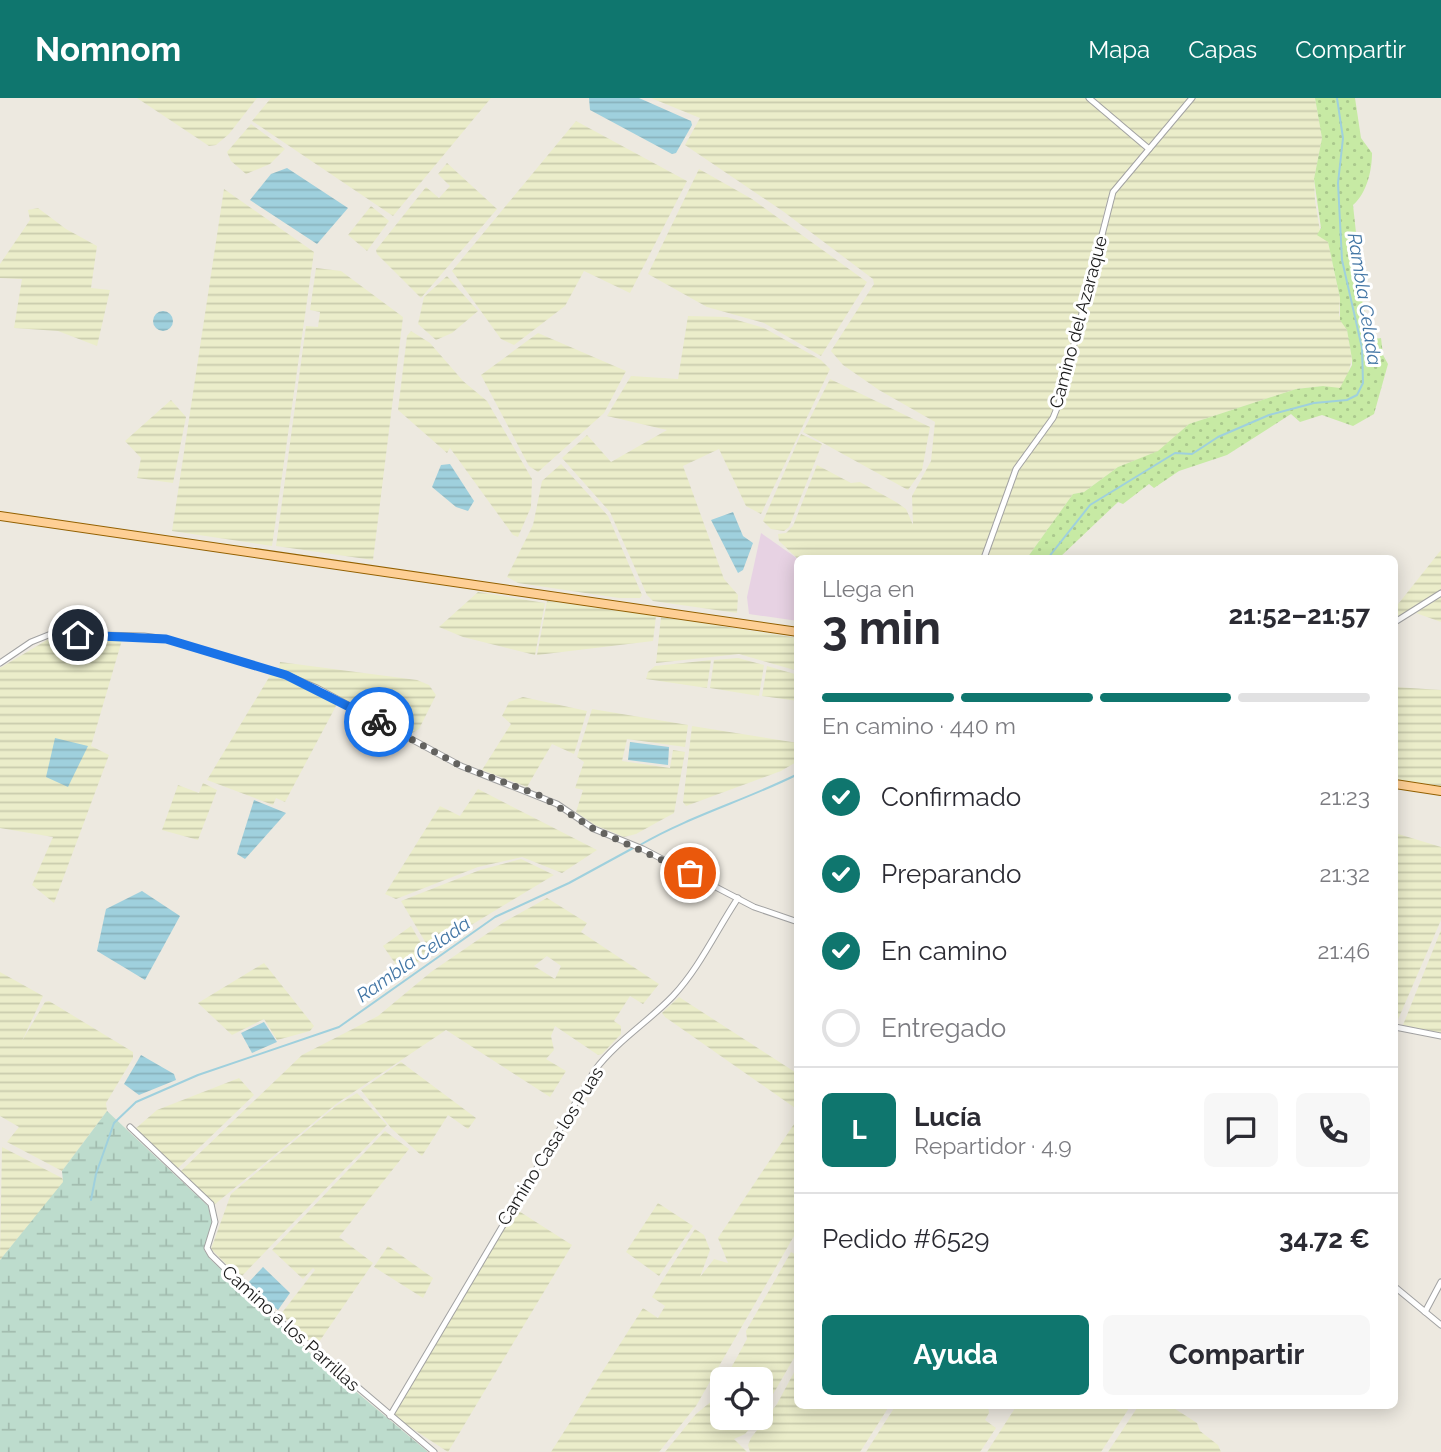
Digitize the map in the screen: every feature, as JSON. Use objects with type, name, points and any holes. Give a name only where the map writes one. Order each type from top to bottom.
[{"type":"main road","points":[[0,516],[794,631]]},
{"type":"main road","points":[[1398,784],[1441,791]]},
{"type":"street","points":[[1089,98],[1149,149]]},
{"type":"street","name":"Camino del Azaraque","points":[[985,555],[1016,469],[1053,418],[1059,403],[1113,192],[1192,98]]},
{"type":"street","points":[[1398,620],[1441,593]]},
{"type":"street","points":[[0,663],[31,642],[51,634],[157,637],[286,675],[335,697],[461,766],[541,796],[594,829],[637,846],[754,908],[794,921]]},
{"type":"street","name":"Camino Casa los Puas","points":[[390,1416],[595,1070],[619,1043],[647,1022],[675,994],[705,956],[738,898]]},
{"type":"street","points":[[1398,1028],[1441,1036]]},
{"type":"street","name":"Camino a los Parrillas","points":[[130,1127],[213,1208],[215,1222],[207,1248],[211,1255],[274,1316],[434,1452]]},
{"type":"street","points":[[1425,1312],[1441,1282]]},
{"type":"street","points":[[1398,1290],[1441,1325]]},
{"type":"shaded area","points":[[761,533],[794,556],[794,620],[749,614],[747,597]]},
{"type":"green space","points":[[137,98],[257,98],[229,134],[216,145],[209,146]]},
{"type":"green space","points":[[271,98],[491,98],[393,216],[252,121]]},
{"type":"green space","points":[[651,98],[1086,98],[1143,147],[1144,152],[1107,201],[1058,399],[1050,419],[1014,466],[983,555],[794,555],[779,541],[778,534],[786,533],[793,526],[817,465],[851,483],[860,482],[896,502],[906,509],[913,525],[912,496],[931,461],[935,422],[879,390],[843,365],[831,351],[874,284],[873,279],[784,212],[685,145],[700,118]]},
{"type":"green space","points":[[1092,98],[1190,98],[1152,143],[1147,144]]},
{"type":"green space","points":[[1195,98],[1315,98],[1322,138],[1314,179],[1315,201],[1320,231],[1328,242],[1340,298],[1339,315],[1347,330],[1352,359],[1346,381],[1340,389],[1323,386],[1296,389],[1189,424],[1159,451],[1118,467],[1084,492],[1073,494],[1029,555],[988,555],[1019,468],[1051,426],[1060,407],[1114,195]]},
{"type":"green space","points":[[1315,98],[1355,98],[1361,138],[1372,153],[1368,181],[1353,205],[1357,242],[1352,245],[1351,251],[1368,326],[1375,339],[1381,338],[1383,355],[1388,364],[1374,414],[1353,426],[1322,415],[1300,422],[1291,414],[1227,455],[1179,471],[1154,488],[1149,484],[1123,504],[1118,502],[1062,555],[1029,555],[1073,494],[1084,492],[1118,467],[1158,451],[1189,424],[1296,389],[1323,386],[1340,388],[1352,365],[1352,359],[1347,330],[1340,320],[1340,298],[1328,242],[1317,235],[1321,228],[1314,179],[1322,138]]},
{"type":"green space","points":[[576,121],[687,181],[630,293],[584,271],[565,306],[514,345],[501,339],[452,271]]},
{"type":"green space","points":[[251,124],[285,149],[270,164],[246,174],[231,161],[227,152]]},
{"type":"green space","points":[[447,163],[497,209],[421,298],[376,250],[426,187],[439,198],[450,186],[438,174]]},
{"type":"green space","points":[[699,169],[752,199],[867,282],[821,356],[764,323],[707,307],[648,274]]},
{"type":"green space","points":[[224,189],[314,252],[272,546],[172,531]]},
{"type":"green space","points":[[371,206],[389,221],[367,251],[348,235]]},
{"type":"green space","points":[[38,208],[66,229],[97,246],[91,288],[110,290],[97,346],[58,331],[14,328],[22,279],[0,278],[0,264],[30,220],[28,210]]},
{"type":"green space","points":[[316,268],[341,271],[403,317],[373,560],[276,546],[306,326],[318,327],[320,312],[310,310]]},
{"type":"green space","points":[[447,276],[478,311],[452,333],[436,340],[418,324],[424,297]]},
{"type":"green space","points":[[688,316],[727,317],[764,328],[821,360],[830,369],[761,514],[746,506],[719,449],[683,466],[724,579],[738,595],[737,613],[653,601],[647,595],[610,512],[562,458],[587,435],[611,462],[667,430],[607,416],[631,376],[678,379]]},
{"type":"green space","points":[[411,331],[430,343],[463,381],[487,401],[532,479],[531,507],[518,537],[513,535],[450,448],[447,453],[398,410],[407,336]]},
{"type":"green space","points":[[538,333],[626,371],[604,413],[538,472],[529,466],[481,375]]},
{"type":"green space","points":[[830,379],[930,427],[922,470],[908,490],[803,432]]},
{"type":"green space","points":[[171,400],[186,417],[173,483],[137,478],[141,458],[125,441]]},
{"type":"green space","points":[[801,434],[822,444],[789,527],[784,531],[771,529],[763,521]]},
{"type":"green space","points":[[561,464],[608,516],[642,595],[640,598],[619,598],[518,583],[507,577],[533,525],[542,481]]},
{"type":"green space","points":[[1441,550],[1441,590],[1398,617],[1398,604]]},
{"type":"green space","points":[[478,592],[545,603],[535,655],[463,637],[439,627]]},
{"type":"green space","points":[[1441,597],[1441,622],[1416,613]]},
{"type":"green space","points":[[547,601],[656,616],[653,641],[537,655]]},
{"type":"green space","points":[[661,617],[794,637],[794,670],[739,654],[656,663]]},
{"type":"green space","points":[[52,637],[122,640],[91,746],[109,755],[54,903],[32,885],[53,837],[0,828],[0,668]]},
{"type":"green space","points":[[738,658],[764,665],[759,696],[710,688],[714,660]]},
{"type":"green space","points":[[711,660],[707,688],[646,679],[648,672],[655,666]]},
{"type":"green space","points":[[280,662],[417,680],[429,685],[436,695],[419,729],[412,733],[279,669]]},
{"type":"green space","points":[[767,666],[794,674],[794,700],[762,696]]},
{"type":"green space","points":[[271,674],[309,688],[335,701],[336,706],[285,802],[276,798],[273,805],[207,780]]},
{"type":"green space","points":[[1398,687],[1441,690],[1441,786],[1398,779]]},
{"type":"green space","points":[[523,697],[587,711],[574,754],[552,744],[527,787],[482,770],[511,724],[502,716],[509,702]]},
{"type":"green space","points":[[592,709],[688,725],[685,747],[627,739],[622,761],[670,768],[673,750],[685,752],[674,813],[636,834],[624,837],[595,825],[576,812],[583,790],[575,788],[584,762],[577,757]]},
{"type":"green space","points":[[692,726],[794,742],[794,763],[781,771],[686,806],[683,802]]},
{"type":"green space","points":[[203,783],[217,790],[198,840],[162,830],[178,785],[199,793]]},
{"type":"green space","points":[[478,789],[597,850],[562,873],[522,857],[478,867],[396,899],[385,894],[440,806],[460,816]]},
{"type":"green space","points":[[1398,834],[1441,847],[1441,920],[1398,1020]]},
{"type":"green space","points":[[521,859],[554,875],[430,950],[401,901],[480,870]]},
{"type":"green space","points":[[547,898],[587,923],[581,932],[659,984],[643,1004],[630,996],[614,1021],[621,1026],[621,1034],[602,1054],[598,1055],[555,1026],[551,1036],[554,1050],[546,1059],[566,1071],[550,1097],[446,1030],[336,1104],[214,1205],[181,1171],[302,1055],[378,1016],[431,972],[504,922]],"holes":[[[547,956],[561,966],[555,979],[534,966]]]},
{"type":"green space","points":[[411,926],[428,955],[402,973],[383,946]]},
{"type":"green space","points":[[1441,930],[1441,1033],[1403,1025]]},
{"type":"green space","points":[[264,963],[314,1026],[310,1031],[277,1040],[264,1019],[232,1035],[198,1003]]},
{"type":"green space","points":[[0,972],[43,996],[22,1041],[45,1002],[49,1001],[133,1052],[133,1058],[106,1103],[107,1111],[62,1171],[7,1142],[19,1127],[0,1116]]},
{"type":"green space","points":[[679,997],[794,1071],[794,1107],[665,1017],[662,1013]]},
{"type":"green space","points":[[401,1062],[476,1118],[468,1129],[448,1115],[422,1156],[391,1128],[361,1090]]},
{"type":"green space","points":[[239,1078],[254,1095],[177,1169],[135,1129],[157,1110]]},
{"type":"green space","points":[[357,1093],[387,1125],[240,1278],[211,1249],[231,1194],[336,1106]]},
{"type":"green space","points":[[107,1111],[208,1206],[212,1222],[204,1250],[210,1259],[304,1348],[428,1452],[0,1452],[0,1260],[63,1182],[62,1171]]},
{"type":"green space","points":[[794,1124],[794,1236],[718,1367],[710,1367],[710,1382],[696,1406],[659,1452],[551,1452],[643,1308],[658,1318],[665,1306],[652,1297],[695,1229],[704,1235],[710,1250],[700,1277],[714,1259],[728,1263],[718,1238]]},
{"type":"green space","points":[[385,1131],[409,1149],[339,1237],[373,1263],[319,1342],[312,1344],[281,1314],[315,1270],[313,1268],[303,1279],[272,1250]]},
{"type":"green space","points":[[2,1147],[62,1178],[64,1182],[0,1260]]},
{"type":"green space","points":[[658,1203],[693,1226],[659,1276],[626,1252]]},
{"type":"green space","points":[[514,1208],[572,1245],[448,1452],[393,1416]]},
{"type":"green space","points":[[388,1246],[433,1278],[423,1298],[374,1267]]},
{"type":"green space","points":[[791,1252],[794,1254],[794,1358],[773,1394],[773,1367],[732,1367],[747,1339],[746,1331]]},
{"type":"green space","points":[[794,1372],[794,1409],[887,1409],[860,1452],[750,1452],[748,1445],[757,1430],[773,1430],[773,1409]]},
{"type":"green space","points":[[710,1402],[710,1430],[748,1430],[734,1439],[747,1452],[665,1452],[696,1414]]},
{"type":"green space","points":[[893,1409],[988,1409],[985,1420],[996,1428],[980,1452],[866,1452]]},
{"type":"green space","points":[[1014,1409],[1128,1409],[1101,1452],[987,1452]]},
{"type":"green space","points":[[1136,1409],[1175,1409],[1197,1423],[1200,1431],[1218,1445],[1221,1452],[1108,1452]]},
{"type":"water","points":[[589,98],[639,98],[691,121],[692,125],[676,153],[672,154],[590,110]]},
{"type":"water","points":[[287,168],[348,208],[317,244],[250,200],[271,174]]},
{"type":"water","points":[[163,311],[170,314],[173,321],[170,328],[163,331],[156,328],[153,321],[156,314]]},
{"type":"water","points":[[450,464],[474,501],[468,511],[456,507],[432,487],[441,465]]},
{"type":"water","points":[[733,512],[743,536],[753,543],[743,570],[738,573],[711,520]]},
{"type":"water","points":[[55,738],[88,746],[68,787],[46,777]]},
{"type":"water","points":[[630,742],[669,747],[668,765],[628,760]]},
{"type":"water","points":[[254,800],[286,813],[245,859],[237,854]]},
{"type":"water","points":[[142,891],[180,916],[145,980],[97,951],[106,909]]},
{"type":"water","points":[[264,1022],[277,1042],[252,1053],[241,1033]]},
{"type":"water","points":[[141,1055],[174,1074],[176,1080],[139,1095],[124,1084]]},
{"type":"water","points":[[263,1267],[290,1293],[278,1310],[247,1284]]},
{"type":"waterway","name":"Rambla Celada","points":[[1050,555],[1090,505],[1175,453],[1192,454],[1218,437],[1269,415],[1314,403],[1347,400],[1357,395],[1363,383],[1362,348],[1342,260],[1338,183],[1343,138],[1337,98]]},
{"type":"waterway","name":"Rambla Celada","points":[[640,845],[678,825],[794,776]]},
{"type":"waterway","name":"Rambla Celada","points":[[91,1200],[96,1174],[114,1123],[136,1102],[198,1075],[339,1027],[495,917],[569,883],[635,847]]},
{"type":"way so far","points":[[379,722],[461,766],[541,796],[594,829],[616,840],[637,846],[690,873]]},
{"type":"route","points":[[78,635],[166,639],[286,675],[317,688],[379,722]]}]
